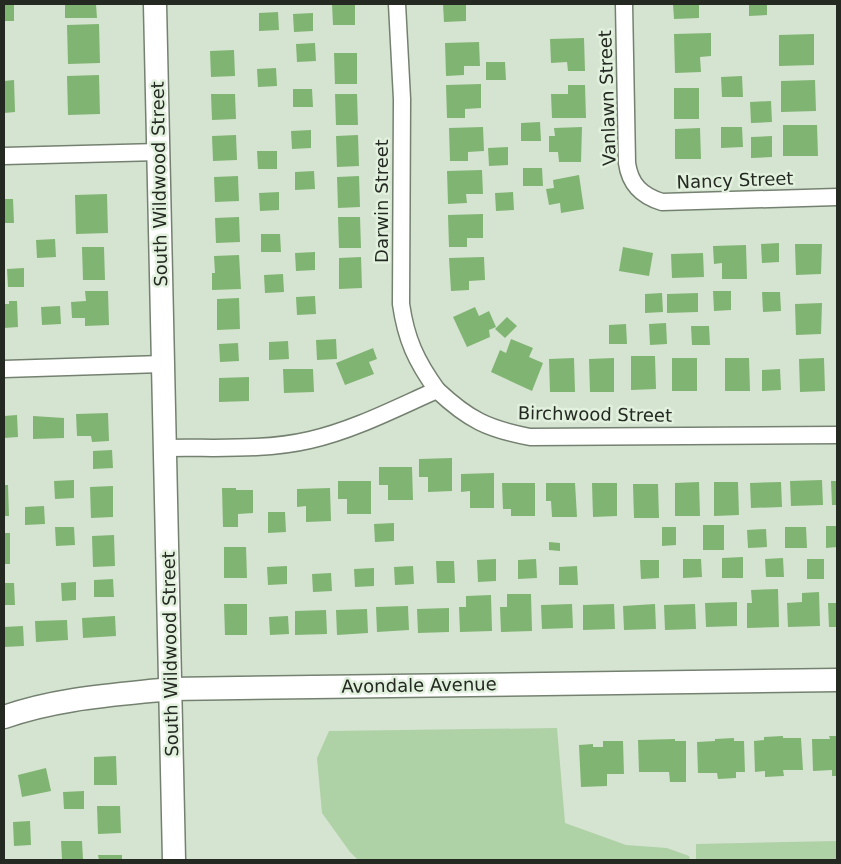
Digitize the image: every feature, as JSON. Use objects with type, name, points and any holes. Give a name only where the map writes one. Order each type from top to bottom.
[{"type":"street","name":"South Wildwood Street","points":[[155,4],[174,860]]},
{"type":"street","name":"Darwin Street","points":[[398,4],[402,99],[401,304],[404,326],[411,349],[437,390]]},
{"type":"street","name":"Vanlawn Street","points":[[624,4],[627,163],[632,181],[637,188]]},
{"type":"street","points":[[4,156],[159,152]]},
{"type":"street","name":"Nancy Street","points":[[637,188],[649,198],[662,202],[837,197]]},
{"type":"street","points":[[4,369],[162,364]]},
{"type":"street","points":[[166,448],[270,446],[308,441],[352,427],[437,390]]},
{"type":"street","name":"Birchwood Street","points":[[437,390],[456,408],[480,423],[502,432],[530,437],[837,435]]},
{"type":"street","name":"Avondale Avenue","points":[[4,717],[77,698],[170,689],[837,680]]},
{"type":"green space","points":[[557,728],[565,823],[626,845],[667,848],[689,856],[690,860],[358,860],[322,813],[317,758],[329,731]]},
{"type":"green space","points":[[837,841],[837,860],[696,860],[696,844]]},
{"type":"building","points":[[4,4],[14,4],[14,21],[4,21]]},
{"type":"building","points":[[65,4],[96,4],[97,18],[65,18]]},
{"type":"building","points":[[332,4],[355,4],[355,25],[333,25]]},
{"type":"building","points":[[443,4],[466,4],[466,21],[444,22]]},
{"type":"building","points":[[673,4],[699,4],[699,18],[674,19]]},
{"type":"building","points":[[749,4],[767,4],[767,15],[749,16]]},
{"type":"building","points":[[278,12],[279,30],[259,31],[259,13]]},
{"type":"building","points":[[313,13],[313,31],[294,32],[293,14]]},
{"type":"building","points":[[99,24],[100,63],[68,64],[67,25]]},
{"type":"building","points":[[711,33],[711,56],[700,57],[701,72],[675,73],[674,34]]},
{"type":"building","points":[[814,34],[814,65],[779,66],[779,35]]},
{"type":"building","points":[[584,38],[585,71],[568,71],[567,62],[551,63],[550,39]]},
{"type":"building","points":[[479,42],[480,66],[464,66],[464,75],[446,76],[445,43]]},
{"type":"building","points":[[315,43],[316,61],[297,62],[296,44]]},
{"type":"building","points":[[234,50],[235,76],[211,77],[210,51]]},
{"type":"building","points":[[334,53],[357,53],[357,84],[335,84]]},
{"type":"building","points":[[486,62],[505,62],[506,80],[486,80]]},
{"type":"building","points":[[276,68],[277,86],[258,87],[257,69]]},
{"type":"building","points":[[99,75],[100,114],[68,115],[67,76]]},
{"type":"building","points":[[742,76],[743,97],[722,97],[721,77]]},
{"type":"building","points":[[14,80],[15,112],[4,113],[4,81]]},
{"type":"building","points":[[815,80],[816,111],[781,112],[781,81]]},
{"type":"building","points":[[481,84],[481,108],[465,109],[465,118],[447,118],[446,85]]},
{"type":"building","points":[[568,85],[585,85],[586,118],[552,118],[551,94],[568,94]]},
{"type":"building","points":[[674,88],[699,88],[699,119],[674,119]]},
{"type":"building","points":[[293,89],[312,89],[313,107],[293,107]]},
{"type":"building","points":[[211,94],[235,94],[236,119],[212,120]]},
{"type":"building","points":[[335,94],[357,94],[358,125],[336,125]]},
{"type":"building","points":[[771,101],[772,122],[751,123],[750,102]]},
{"type":"building","points":[[540,122],[541,141],[521,141],[521,123]]},
{"type":"building","points":[[783,125],[817,125],[818,156],[783,156]]},
{"type":"building","points":[[483,127],[484,151],[468,152],[468,161],[450,161],[449,128]]},
{"type":"building","points":[[582,127],[581,162],[559,162],[558,152],[549,152],[549,136],[555,136],[554,128]]},
{"type":"building","points":[[721,127],[742,127],[743,147],[721,148]]},
{"type":"building","points":[[700,128],[701,159],[675,159],[675,129]]},
{"type":"building","points":[[311,130],[311,148],[292,149],[291,131]]},
{"type":"building","points":[[236,135],[237,160],[213,161],[212,136]]},
{"type":"building","points":[[358,135],[359,166],[337,167],[336,136]]},
{"type":"building","points":[[772,136],[772,157],[751,158],[751,137]]},
{"type":"building","points":[[508,147],[508,165],[489,166],[488,148]]},
{"type":"building","points":[[257,151],[277,151],[277,169],[258,169]]},
{"type":"building","points":[[523,168],[542,168],[543,186],[523,186]]},
{"type":"building","points":[[482,170],[483,194],[466,194],[467,203],[448,204],[447,171]]},
{"type":"building","points":[[314,171],[315,189],[295,190],[295,172]]},
{"type":"building","points":[[579,175],[584,209],[561,213],[560,203],[549,205],[546,189],[554,188],[553,180]]},
{"type":"building","points":[[238,176],[239,201],[215,202],[214,177]]},
{"type":"building","points":[[359,176],[360,207],[338,208],[337,177]]},
{"type":"building","points":[[279,192],[279,210],[260,211],[259,193]]},
{"type":"building","points":[[513,192],[514,210],[496,211],[495,193]]},
{"type":"building","points":[[107,194],[108,233],[76,234],[75,195]]},
{"type":"building","points":[[4,199],[13,199],[14,223],[4,223]]},
{"type":"building","points":[[483,214],[483,238],[467,238],[467,247],[449,247],[448,215]]},
{"type":"building","points":[[239,217],[240,242],[216,243],[215,218]]},
{"type":"building","points":[[338,217],[360,217],[361,248],[339,248]]},
{"type":"building","points":[[261,234],[280,234],[281,252],[261,252]]},
{"type":"building","points":[[55,239],[56,257],[37,258],[36,240]]},
{"type":"building","points":[[779,243],[779,262],[762,263],[761,244]]},
{"type":"building","points":[[795,244],[822,244],[821,274],[796,275]]},
{"type":"building","points":[[746,245],[747,279],[722,279],[722,263],[714,264],[713,246]]},
{"type":"building","points":[[82,247],[104,247],[105,280],[83,280]]},
{"type":"building","points":[[623,247],[653,253],[649,276],[619,271]]},
{"type":"building","points":[[315,252],[315,270],[296,271],[295,253]]},
{"type":"building","points":[[703,253],[704,277],[672,278],[671,254]]},
{"type":"building","points":[[239,255],[241,289],[212,290],[212,273],[215,273],[214,256]]},
{"type":"building","points":[[361,257],[362,288],[339,289],[339,258]]},
{"type":"building","points":[[484,257],[485,280],[469,281],[469,290],[451,291],[449,258]]},
{"type":"building","points":[[24,268],[24,287],[8,287],[7,269]]},
{"type":"building","points":[[283,274],[284,292],[265,293],[264,275]]},
{"type":"building","points":[[85,291],[108,291],[109,325],[85,326],[85,318],[72,318],[71,302],[86,301]]},
{"type":"building","points":[[713,291],[731,291],[731,310],[714,311]]},
{"type":"building","points":[[762,292],[780,292],[781,311],[763,312]]},
{"type":"building","points":[[662,293],[663,312],[645,313],[645,294]]},
{"type":"building","points":[[698,293],[698,312],[667,313],[667,294]]},
{"type":"building","points":[[315,296],[316,314],[297,315],[296,297]]},
{"type":"building","points":[[239,298],[240,329],[217,330],[217,299]]},
{"type":"building","points":[[9,301],[17,301],[18,327],[4,328],[4,304],[9,304]]},
{"type":"building","points":[[822,303],[821,334],[796,335],[795,304]]},
{"type":"building","points":[[60,306],[61,324],[42,325],[41,307]]},
{"type":"building","points":[[475,307],[479,316],[489,311],[496,327],[489,330],[490,337],[467,347],[453,317]]},
{"type":"building","points":[[507,317],[517,326],[505,338],[495,329]]},
{"type":"building","points":[[666,323],[667,344],[650,345],[649,324]]},
{"type":"building","points":[[626,324],[627,344],[609,344],[609,325]]},
{"type":"building","points":[[691,326],[709,326],[710,345],[692,345]]},
{"type":"building","points":[[336,339],[337,359],[317,360],[316,340]]},
{"type":"building","points":[[511,339],[533,348],[529,357],[543,363],[532,391],[491,372],[500,350],[506,353]]},
{"type":"building","points":[[288,341],[289,359],[269,360],[269,342]]},
{"type":"building","points":[[238,343],[239,361],[220,362],[219,344]]},
{"type":"building","points":[[373,348],[377,359],[369,362],[374,374],[345,385],[336,363]]},
{"type":"building","points":[[631,356],[655,356],[656,389],[631,390]]},
{"type":"building","points":[[574,358],[575,392],[550,392],[549,359]]},
{"type":"building","points":[[614,358],[614,392],[590,392],[589,359]]},
{"type":"building","points":[[672,358],[697,358],[697,391],[672,391]]},
{"type":"building","points":[[725,358],[749,358],[750,391],[725,391]]},
{"type":"building","points":[[824,358],[825,391],[800,392],[799,359]]},
{"type":"building","points":[[283,369],[313,369],[314,392],[284,393]]},
{"type":"building","points":[[780,369],[781,390],[762,391],[762,370]]},
{"type":"building","points":[[249,377],[249,401],[219,402],[219,378]]},
{"type":"building","points":[[108,413],[109,441],[92,442],[91,436],[77,436],[76,414]]},
{"type":"building","points":[[17,415],[18,437],[4,438],[4,416]]},
{"type":"building","points":[[33,416],[64,418],[64,438],[33,439]]},
{"type":"building","points":[[112,450],[113,468],[93,469],[93,451]]},
{"type":"building","points":[[452,458],[452,491],[428,492],[428,477],[419,477],[419,459]]},
{"type":"building","points":[[379,467],[412,467],[413,500],[388,500],[388,485],[379,485]]},
{"type":"building","points":[[494,473],[494,508],[470,508],[470,491],[461,492],[461,474]]},
{"type":"building","points":[[74,480],[74,498],[55,499],[54,481]]},
{"type":"building","points":[[822,480],[823,505],[791,506],[790,481]]},
{"type":"building","points":[[338,481],[371,481],[371,514],[347,514],[347,499],[338,499]]},
{"type":"building","points":[[831,481],[837,481],[837,505],[832,505]]},
{"type":"building","points":[[699,482],[700,516],[675,516],[675,483]]},
{"type":"building","points":[[714,482],[738,482],[739,515],[714,516]]},
{"type":"building","points":[[781,482],[782,507],[751,508],[750,483]]},
{"type":"building","points":[[502,483],[535,483],[535,516],[511,516],[511,509],[503,509]]},
{"type":"building","points":[[546,483],[575,483],[577,517],[552,517],[551,501],[546,501]]},
{"type":"building","points":[[592,483],[617,483],[617,516],[593,517]]},
{"type":"building","points":[[633,484],[658,484],[659,518],[634,518]]},
{"type":"building","points":[[4,485],[8,485],[9,516],[4,516]]},
{"type":"building","points":[[113,486],[113,517],[91,518],[90,487]]},
{"type":"building","points":[[222,488],[253,490],[253,513],[238,514],[238,527],[223,527]]},
{"type":"building","points":[[330,488],[331,521],[306,522],[306,506],[297,507],[297,489]]},
{"type":"building","points":[[44,506],[45,524],[25,525],[25,507]]},
{"type":"building","points":[[268,512],[285,512],[286,532],[268,533]]},
{"type":"building","points":[[394,523],[394,541],[375,542],[374,524]]},
{"type":"building","points":[[703,525],[724,525],[724,550],[703,550]]},
{"type":"building","points":[[826,526],[837,526],[837,547],[826,548]]},
{"type":"building","points":[[55,527],[74,527],[75,545],[56,546]]},
{"type":"building","points":[[662,527],[676,527],[676,545],[662,546]]},
{"type":"building","points":[[785,527],[806,527],[807,548],[785,548]]},
{"type":"building","points":[[766,529],[767,547],[748,548],[747,530]]},
{"type":"building","points":[[4,533],[10,533],[10,564],[4,564]]},
{"type":"building","points":[[114,535],[115,566],[93,567],[92,536]]},
{"type":"building","points":[[549,542],[560,543],[560,551],[549,550]]},
{"type":"building","points":[[224,547],[246,547],[247,578],[224,578]]},
{"type":"building","points":[[743,557],[743,578],[722,578],[722,558]]},
{"type":"building","points":[[783,558],[784,577],[766,577],[765,559]]},
{"type":"building","points":[[496,559],[496,581],[478,582],[477,560]]},
{"type":"building","points":[[536,559],[537,578],[518,579],[518,560]]},
{"type":"building","points":[[683,559],[701,559],[702,577],[683,578]]},
{"type":"building","points":[[807,559],[824,559],[824,579],[807,579]]},
{"type":"building","points":[[640,560],[659,560],[659,578],[641,579]]},
{"type":"building","points":[[436,561],[454,561],[455,583],[437,583]]},
{"type":"building","points":[[287,566],[287,584],[268,585],[267,567]]},
{"type":"building","points":[[413,566],[414,584],[395,585],[394,567]]},
{"type":"building","points":[[577,566],[578,585],[559,585],[559,567]]},
{"type":"building","points":[[374,568],[374,586],[355,587],[354,569]]},
{"type":"building","points":[[331,573],[332,591],[313,592],[312,574]]},
{"type":"building","points":[[113,579],[114,597],[94,597],[94,580]]},
{"type":"building","points":[[76,582],[76,600],[62,601],[61,583]]},
{"type":"building","points":[[4,583],[14,583],[15,605],[4,605]]},
{"type":"building","points":[[778,589],[779,627],[747,628],[747,603],[752,603],[751,590]]},
{"type":"building","points":[[819,592],[820,626],[788,627],[787,603],[802,602],[802,593]]},
{"type":"building","points":[[507,594],[531,594],[532,631],[501,632],[500,607],[507,607]]},
{"type":"building","points":[[491,595],[492,631],[460,632],[459,607],[466,607],[466,596]]},
{"type":"building","points":[[737,602],[737,626],[706,627],[705,603]]},
{"type":"building","points":[[828,603],[837,603],[837,627],[829,627]]},
{"type":"building","points":[[224,604],[247,604],[247,635],[225,635]]},
{"type":"building","points":[[572,604],[573,628],[542,629],[541,605]]},
{"type":"building","points":[[614,604],[615,629],[583,630],[583,605]]},
{"type":"building","points":[[655,604],[656,629],[624,630],[623,606]]},
{"type":"building","points":[[695,604],[696,629],[665,630],[664,605]]},
{"type":"building","points":[[408,606],[409,630],[377,632],[376,607]]},
{"type":"building","points":[[449,608],[449,632],[418,633],[417,609]]},
{"type":"building","points":[[367,609],[368,633],[337,635],[336,610]]},
{"type":"building","points":[[326,610],[327,634],[295,635],[295,611]]},
{"type":"building","points":[[115,616],[116,636],[83,638],[82,618]]},
{"type":"building","points":[[288,616],[289,634],[270,635],[269,617]]},
{"type":"building","points":[[67,620],[68,640],[36,642],[35,621]]},
{"type":"building","points":[[23,626],[24,646],[4,647],[4,627]]},
{"type":"building","points":[[783,736],[783,738],[801,738],[803,770],[783,770],[784,776],[765,777],[765,771],[755,772],[754,741],[764,740],[764,737]]},
{"type":"building","points":[[829,736],[837,736],[837,776],[832,776],[832,770],[813,771],[812,739],[830,739]]},
{"type":"building","points":[[734,738],[734,741],[744,741],[745,772],[736,772],[736,778],[718,779],[717,773],[698,773],[697,742]]},
{"type":"building","points":[[675,739],[675,741],[686,741],[686,782],[670,782],[669,772],[639,772],[638,740]]},
{"type":"building","points":[[603,741],[623,741],[624,774],[607,774],[607,786],[581,787],[579,745],[593,744],[593,747],[603,747]]},
{"type":"building","points":[[116,756],[117,785],[94,785],[94,757]]},
{"type":"building","points":[[46,768],[51,791],[22,797],[18,775]]},
{"type":"building","points":[[84,791],[84,809],[64,809],[63,792]]},
{"type":"building","points":[[97,806],[120,806],[121,833],[98,834]]},
{"type":"building","points":[[30,821],[31,845],[14,846],[13,822]]},
{"type":"building","points":[[61,841],[82,841],[83,859],[62,859]]},
{"type":"building","points":[[98,855],[122,855],[122,860],[99,860]]}]
